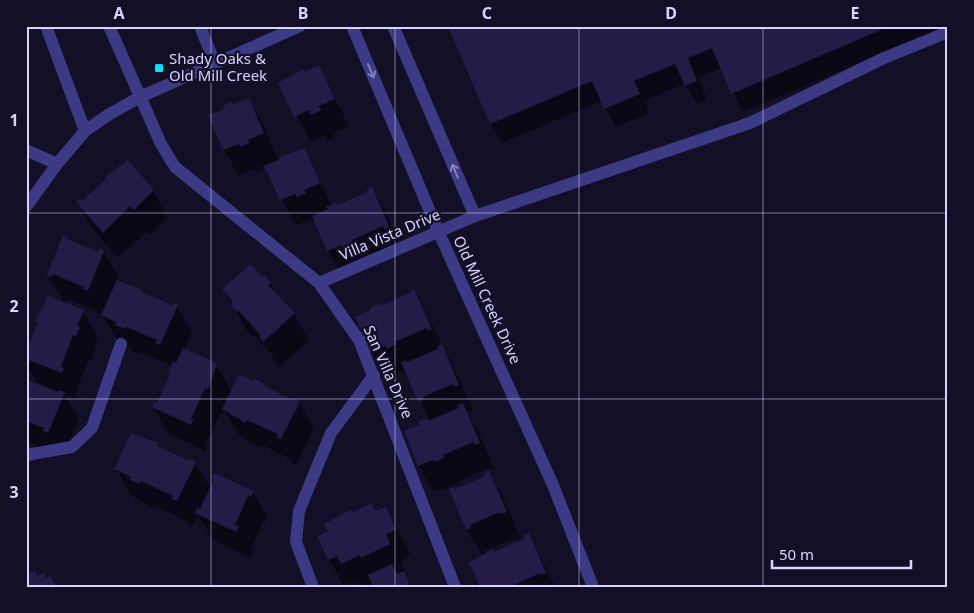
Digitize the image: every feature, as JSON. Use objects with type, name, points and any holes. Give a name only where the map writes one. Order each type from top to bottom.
[{"type":"street","points":[[46,26],[85,131]]},
{"type":"street","name":"San Villa Drive","points":[[109,26],[161,144],[175,167],[319,283],[359,340],[456,587]]},
{"type":"street","points":[[200,26],[215,64]]},
{"type":"street","points":[[26,207],[57,164],[85,131],[108,115],[140,98],[300,26]]},
{"type":"street","name":"Old Mill Creek Drive","points":[[352,26],[438,233],[553,485],[593,587]]},
{"type":"street","name":"Old Mill Creek Drive","points":[[393,26],[474,216]]},
{"type":"street","name":"Villa Vista Drive","points":[[319,283],[474,216],[750,122],[884,58],[948,32]]},
{"type":"street","points":[[26,150],[57,164]]},
{"type":"street","points":[[26,455],[72,447],[92,428],[121,344]]},
{"type":"street","points":[[312,587],[296,542],[300,511],[331,433],[374,375]]},
{"type":"building","points":[[448,26],[890,26],[731,94],[712,48],[688,58],[697,81],[685,86],[675,64],[634,81],[640,94],[604,109],[592,81],[490,124]]},
{"type":"building","points":[[319,65],[335,99],[319,106],[321,110],[311,115],[309,110],[294,117],[278,83],[303,69],[304,72]]},
{"type":"building","points":[[249,98],[264,133],[248,140],[249,143],[241,147],[239,144],[223,150],[208,115],[224,109],[223,106],[232,102],[233,105]]},
{"type":"building","points":[[305,148],[320,183],[304,190],[306,193],[297,197],[295,194],[280,200],[264,166],[280,159],[279,157]]},
{"type":"building","points":[[128,160],[154,190],[134,210],[130,206],[103,233],[76,202],[80,198],[82,201],[106,179],[105,177]]},
{"type":"building","points":[[372,186],[389,227],[384,229],[383,226],[352,240],[353,244],[343,248],[342,245],[327,251],[312,216],[328,209],[326,207],[336,203],[337,205],[368,192],[367,189]]},
{"type":"building","points":[[63,235],[68,237],[67,239],[98,252],[99,248],[104,251],[88,291],[83,289],[84,287],[53,274],[52,277],[47,275]]},
{"type":"building","points":[[251,264],[262,277],[264,275],[271,283],[268,285],[295,313],[263,342],[259,337],[261,336],[239,311],[237,312],[230,304],[233,302],[222,289]]},
{"type":"building","points":[[117,280],[172,305],[173,303],[178,305],[160,345],[155,343],[157,340],[126,327],[125,329],[115,325],[116,322],[101,315]]},
{"type":"building","points":[[414,289],[432,329],[428,331],[426,328],[395,342],[396,344],[387,349],[386,346],[371,352],[355,317],[381,303],[382,305],[412,292],[411,290]]},
{"type":"building","points":[[48,296],[84,310],[77,326],[80,327],[76,336],[73,335],[61,367],[64,368],[62,373],[26,359],[26,351],[38,322],[35,321]]},
{"type":"building","points":[[442,344],[459,385],[454,387],[453,384],[423,397],[424,400],[418,402],[401,362],[406,360],[407,362],[438,349],[437,347]]},
{"type":"building","points":[[183,348],[217,363],[208,390],[205,388],[191,419],[194,420],[191,425],[152,407],[154,402],[157,403],[171,372],[168,371],[173,361],[176,363]]},
{"type":"building","points":[[239,374],[253,381],[255,379],[265,384],[264,386],[293,400],[294,398],[300,401],[281,439],[276,437],[278,434],[247,420],[246,423],[222,409]]},
{"type":"building","points":[[26,379],[58,392],[59,390],[65,392],[48,433],[43,431],[44,428],[26,421]]},
{"type":"building","points":[[463,403],[480,443],[475,445],[474,442],[443,455],[444,458],[435,462],[433,460],[418,466],[404,431],[419,425],[418,422],[427,418],[428,421],[459,408],[458,405]]},
{"type":"building","points":[[131,433],[158,443],[157,446],[196,462],[177,501],[172,499],[173,496],[141,481],[139,484],[129,479],[131,477],[114,469]]},
{"type":"building","points":[[489,471],[507,512],[501,514],[500,512],[470,525],[471,528],[466,530],[449,489],[454,486],[455,489],[485,476],[484,473]]},
{"type":"building","points":[[214,473],[254,491],[251,497],[248,496],[235,525],[239,526],[236,532],[195,513],[197,508],[200,509],[214,479],[212,478]]},
{"type":"building","points":[[372,503],[375,511],[386,507],[396,530],[386,534],[390,544],[361,558],[360,555],[341,564],[337,556],[328,560],[317,536],[328,531],[324,524],[352,509],[353,512]]},
{"type":"building","points":[[529,533],[546,573],[541,575],[540,573],[509,587],[480,587],[469,562],[493,549],[494,552],[525,538],[524,536]]},
{"type":"building","points":[[392,564],[397,574],[404,571],[411,587],[373,587],[368,575]]},
{"type":"building","points":[[35,571],[37,576],[44,573],[46,578],[51,576],[55,587],[26,587],[26,574]]},
{"type":"place","name":"Shady Oaks & Old Mill Creek","points":[[159,68]]}]
